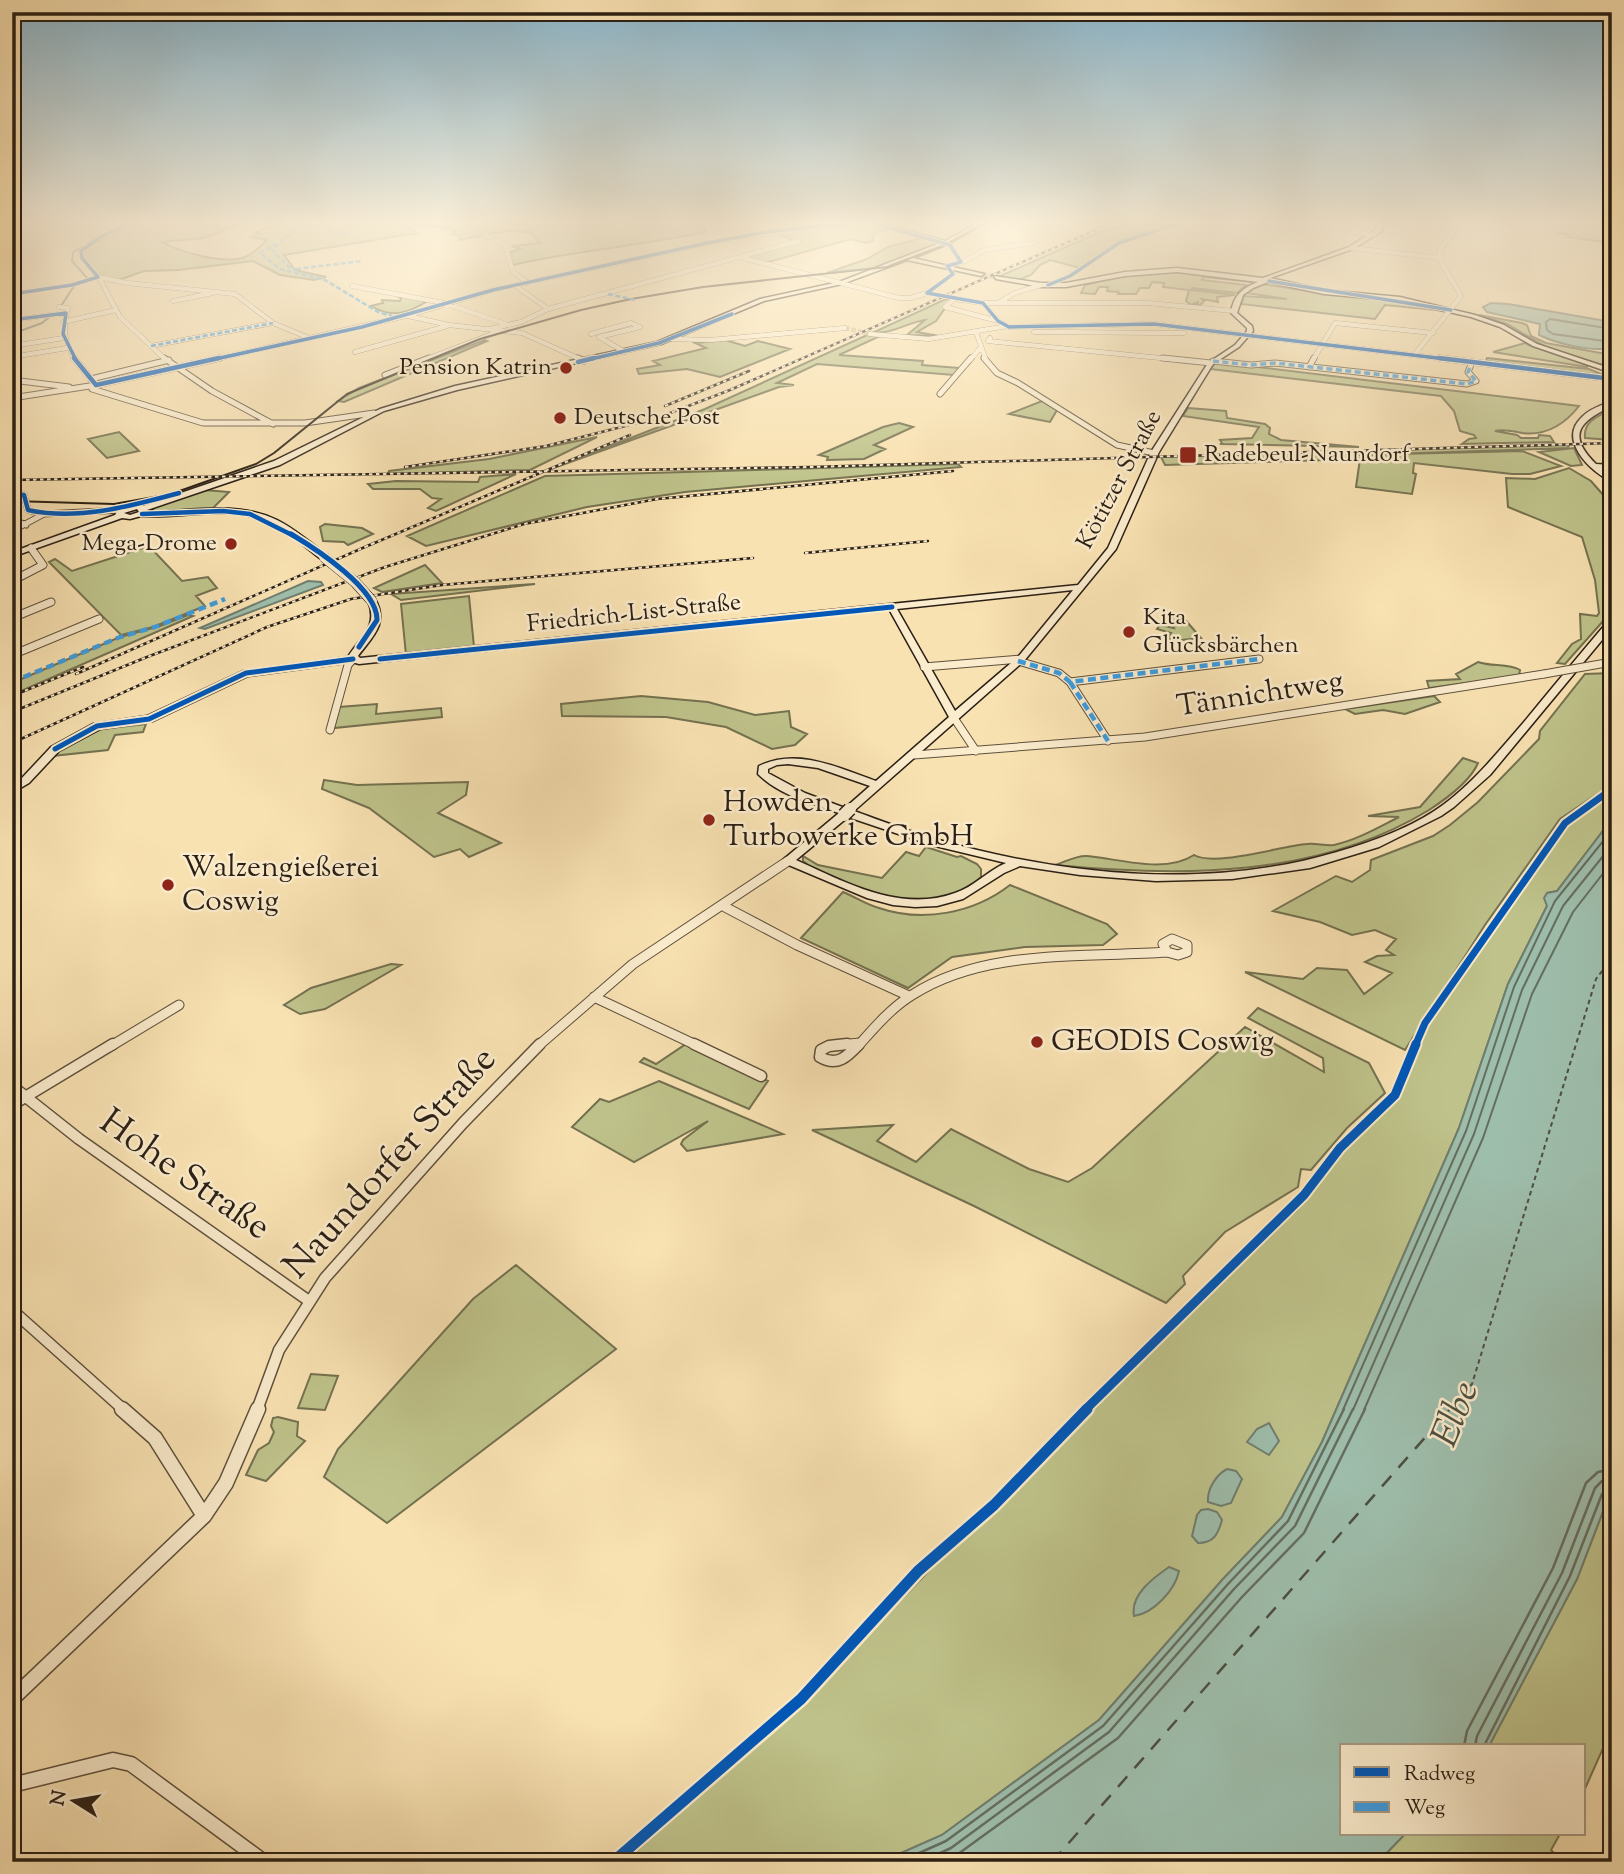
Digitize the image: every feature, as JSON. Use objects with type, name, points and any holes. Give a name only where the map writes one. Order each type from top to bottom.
[{"type":"street","points":[[68,308],[63,322],[67,348],[96,385]]},
{"type":"street","points":[[253,308],[273,323],[310,339]]},
{"type":"street","points":[[12,398],[87,387],[178,368],[310,339],[428,308]]},
{"type":"street","points":[[460,308],[514,326]]},
{"type":"street","points":[[12,494],[24,495],[28,510],[44,514],[121,513],[130,517],[277,463],[378,412],[437,393],[625,352],[672,339],[742,308]]},
{"type":"street","points":[[948,308],[998,321],[1009,327]]},
{"type":"street","points":[[988,308],[998,321]]},
{"type":"street","points":[[1207,308],[1234,311],[1237,317],[1250,327],[1246,335]]},
{"type":"street","points":[[1444,308],[1491,321],[1535,345],[1612,371]]},
{"type":"street","points":[[490,329],[521,322],[548,309]]},
{"type":"street","points":[[63,322],[116,310],[137,336],[192,381],[273,424]]},
{"type":"street","points":[[1415,354],[1451,310]]},
{"type":"street","points":[[12,320],[66,313]]},
{"type":"street","points":[[406,316],[449,325],[527,334],[584,361]]},
{"type":"street","points":[[1309,367],[1336,322],[1433,333]]},
{"type":"street","points":[[151,345],[273,323]]},
{"type":"street","points":[[599,337],[640,327],[631,323],[590,332],[625,352]]},
{"type":"street","points":[[1027,329],[1082,324],[1095,327],[1246,335],[1612,379]]},
{"type":"street","points":[[870,334],[929,339],[1009,327],[1027,329],[1154,324],[1200,332]]},
{"type":"street","points":[[355,352],[449,325]]},
{"type":"street","points":[[605,328],[615,333]]},
{"type":"street","points":[[672,339],[710,340],[845,328]]},
{"type":"street","points":[[385,374],[502,330]]},
{"type":"street","points":[[976,332],[979,349],[997,373],[1018,383],[1097,434],[1129,449],[1154,453]]},
{"type":"street","name":"Kötitzer Straße","points":[[914,755],[1019,660],[1112,548],[1154,453],[1212,362],[1233,349],[1246,335]]},
{"type":"street","points":[[12,346],[64,338]]},
{"type":"street","points":[[940,394],[989,340],[1212,362],[1309,367],[1467,384],[1476,381],[1468,372],[1472,362]]},
{"type":"street","points":[[12,357],[67,348]]},
{"type":"street","points":[[91,379],[169,360]]},
{"type":"street","points":[[12,380],[74,389]]},
{"type":"street","points":[[87,387],[203,423],[305,423],[378,412]]},
{"type":"street","points":[[1612,403],[1590,414],[1577,427],[1580,449],[1592,467],[1612,480]]},
{"type":"street","points":[[1592,467],[1612,467]]},
{"type":"street","points":[[142,511],[222,511],[251,514],[273,521],[355,582],[372,601],[377,609],[377,621],[348,665],[330,730]]},
{"type":"street","points":[[12,555],[121,513]]},
{"type":"street","points":[[12,531],[44,514]]},
{"type":"street","points":[[12,519],[26,524]]},
{"type":"street","points":[[12,581],[43,565],[31,548]]},
{"type":"street","name":"Friedrich-List-Straße","points":[[13,790],[55,749],[97,726],[149,719],[246,673],[353,659],[359,661],[1081,587]]},
{"type":"street","points":[[12,618],[51,602]]},
{"type":"street","points":[[891,607],[954,718],[976,751]]},
{"type":"street","points":[[12,655],[99,619]]},
{"type":"street","points":[[878,785],[804,761],[770,762],[764,768],[763,774],[895,830],[941,846],[1016,863],[1119,876],[1232,874],[1290,867],[1339,856],[1385,840],[1438,813],[1471,787],[1612,622]]},
{"type":"street","points":[[1070,682],[1259,659]]},
{"type":"street","points":[[924,667],[1019,660],[1059,673],[1070,682],[1108,741]]},
{"type":"street","name":"Tännichtweg","points":[[914,755],[1108,741],[1609,662]]},
{"type":"street","name":"Naundorfer Straße","points":[[12,1699],[204,1516],[232,1471],[279,1350],[309,1301],[325,1279],[494,1089],[594,996],[635,963],[725,907],[788,861],[914,755]]},
{"type":"street","points":[[788,861],[859,892],[904,904],[927,904],[959,896],[980,884],[991,873],[1016,863]]},
{"type":"street","points":[[725,907],[797,945],[909,996]]},
{"type":"street","points":[[860,1043],[909,996],[953,974],[990,964],[1068,955],[1167,952]]},
{"type":"street","points":[[594,996],[761,1076]]},
{"type":"street","points":[[12,1105],[101,1049],[179,1005]]},
{"type":"street","name":"Hohe Straße","points":[[12,1086],[79,1139],[109,1157],[309,1301]]},
{"type":"street","points":[[12,1310],[155,1438],[204,1516]]},
{"type":"street","points":[[12,1786],[113,1760],[131,1764],[264,1862]]},
{"type":"green space","points":[[376,308],[414,308],[401,313]]},
{"type":"green space","points":[[925,308],[945,308],[936,321],[917,332],[939,336],[907,335],[925,320],[886,332],[874,332]]},
{"type":"green space","points":[[1281,308],[1383,308],[1375,319]]},
{"type":"green space","points":[[1479,315],[1527,325],[1531,336],[1546,343],[1612,355],[1612,368],[1548,348],[1507,324]]},
{"type":"green space","points":[[867,335],[878,337],[839,355],[923,361],[922,365],[960,368],[954,375],[817,364],[777,383],[794,385],[779,387],[551,469],[705,409]]},
{"type":"green space","points":[[725,340],[745,346],[758,341],[790,349],[720,377],[687,369],[639,374],[637,369],[660,365],[653,361],[706,348],[695,343]]},
{"type":"green space","points":[[487,341],[344,402],[338,401],[359,388]]},
{"type":"green space","points":[[1525,343],[1589,364],[1587,367],[1493,352]]},
{"type":"green space","points":[[1487,358],[1589,369],[1608,377],[1486,361]]},
{"type":"green space","points":[[1216,362],[1579,406],[1568,418],[1547,431],[1495,431],[1521,438],[1550,436],[1554,442],[1462,444],[1476,438],[1460,431],[1454,411],[1441,396],[1210,369]]},
{"type":"green space","points":[[1042,401],[1057,410],[1050,422],[1009,414]]},
{"type":"green space","points":[[1188,408],[1226,411],[1227,418],[1265,424],[1270,428],[1269,434],[1281,440],[1359,447],[1220,444],[1220,440],[1252,438],[1259,427],[1183,416]]},
{"type":"green space","points":[[1612,409],[1612,440],[1585,438],[1589,423]]},
{"type":"green space","points":[[899,423],[913,427],[874,445],[885,449],[864,459],[827,460],[828,457],[819,455],[883,427]]},
{"type":"green space","points":[[119,432],[139,451],[107,458],[88,439]]},
{"type":"green space","points":[[597,437],[530,470],[388,474],[389,471],[489,459]]},
{"type":"green space","points":[[1569,445],[1568,448],[1357,455],[1522,451],[1561,466],[1530,474],[1512,474],[1414,463],[1413,473],[1416,474],[1412,494],[1356,487],[1360,459],[1165,465],[1161,457]]},
{"type":"green space","points":[[1574,448],[1582,465],[1571,466],[1539,452]]},
{"type":"green space","points":[[958,464],[961,467],[685,492],[587,507],[426,546],[407,536],[545,476]]},
{"type":"green space","points":[[1569,468],[1591,481],[1612,505],[1612,611],[1565,664],[1557,663],[1572,644],[1581,639],[1580,614],[1597,616],[1599,613],[1595,580],[1582,537],[1508,507],[1506,478],[1535,479]]},
{"type":"green space","points":[[516,474],[436,511],[428,508],[441,499],[432,498],[420,489],[373,489],[368,484],[396,481],[478,482],[480,477]]},
{"type":"green space","points":[[204,490],[229,492],[212,509],[160,513],[151,511],[156,506]]},
{"type":"green space","points":[[325,524],[362,528],[373,534],[348,545],[344,542],[323,541],[320,527]]},
{"type":"green space","points":[[149,546],[182,581],[208,577],[217,588],[196,596],[205,606],[153,627],[121,635],[49,562],[55,559],[72,571]]},
{"type":"green space","points":[[425,565],[442,583],[382,592],[374,588]]},
{"type":"green space","points":[[535,584],[401,600],[391,594]]},
{"type":"green space","points":[[469,596],[474,647],[406,655],[401,604]]},
{"type":"green space","points":[[188,615],[193,616],[12,695],[12,683],[120,637]]},
{"type":"green space","points":[[1181,615],[1201,638],[1172,641],[1168,637],[1171,633],[1157,629],[1160,625],[1174,628],[1168,616]]},
{"type":"green space","points":[[1478,662],[1515,668],[1520,670],[1519,676],[1429,688],[1427,681],[1460,679],[1456,674]]},
{"type":"green space","points":[[1612,673],[1612,784],[1560,819],[1485,925],[1405,1050],[1245,972],[1303,979],[1317,968],[1347,970],[1364,994],[1392,973],[1365,962],[1377,956],[1394,955],[1386,950],[1396,939],[1375,930],[1352,935],[1320,922],[1273,911],[1336,876],[1352,882],[1370,870],[1371,860],[1433,836],[1450,825],[1478,802],[1539,739],[1540,731],[1585,674]]},
{"type":"green space","points":[[641,696],[708,702],[755,715],[789,711],[791,727],[807,734],[795,745],[772,749],[726,727],[666,717],[562,716],[561,704]]},
{"type":"green space","points":[[1434,696],[1440,702],[1405,714],[1383,710],[1355,714],[1345,709]]},
{"type":"green space","points":[[377,704],[376,714],[441,708],[442,717],[334,728],[339,707]]},
{"type":"green space","points":[[146,724],[143,732],[115,735],[108,750],[52,756],[101,729]]},
{"type":"green space","points":[[1463,758],[1478,763],[1463,783],[1443,801],[1386,832],[1341,849],[1247,868],[1199,871],[1055,865],[1083,856],[1142,864],[1170,864],[1194,855],[1217,859],[1307,844],[1343,843],[1399,817],[1368,816],[1420,807]]},
{"type":"green space","points":[[324,780],[357,785],[468,782],[466,795],[438,813],[501,843],[469,857],[460,849],[434,857],[369,808],[322,789]]},
{"type":"green space","points":[[1612,792],[1612,819],[1557,891],[1547,893],[1547,906],[1508,984],[1459,1128],[1322,1442],[1282,1517],[1223,1579],[1099,1720],[942,1835],[881,1862],[624,1862],[785,1721],[946,1553],[993,1514],[1150,1349],[1268,1233],[1297,1210],[1327,1167],[1402,1089],[1419,1042],[1432,1018],[1568,823]]},
{"type":"green space","points":[[926,847],[961,856],[977,864],[981,869],[981,877],[966,889],[950,896],[914,900],[859,888],[812,868],[803,861],[803,856],[818,865],[882,878],[906,852],[919,856]]},
{"type":"green space","points":[[1010,885],[1107,924],[1117,934],[1103,945],[1025,947],[952,957],[908,988],[801,938],[843,892],[870,905],[896,912],[930,915],[948,913],[981,903]]},
{"type":"green space","points":[[391,964],[401,965],[325,1009],[300,1014],[284,1005],[311,988]]},
{"type":"green space","points":[[1258,1008],[1369,1063],[1385,1093],[1347,1128],[1311,1170],[1301,1169],[1298,1187],[1225,1232],[1183,1276],[1185,1284],[1166,1303],[974,1206],[812,1130],[893,1125],[877,1141],[916,1162],[951,1129],[1029,1169],[1068,1182],[1092,1168],[1245,1027],[1324,1072],[1323,1058],[1248,1018]]},
{"type":"green space","points":[[686,1044],[768,1081],[749,1109],[640,1062],[644,1058],[656,1064]]},
{"type":"green space","points":[[659,1081],[783,1134],[687,1151],[681,1144],[683,1140],[708,1121],[634,1162],[572,1127],[600,1099],[609,1102]]},
{"type":"green space","points":[[516,1265],[616,1349],[387,1523],[324,1477],[338,1449],[473,1299]]},
{"type":"green space","points":[[311,1374],[338,1376],[325,1410],[298,1408]]},
{"type":"green space","points":[[273,1418],[298,1422],[297,1436],[305,1441],[266,1481],[246,1475],[258,1450],[269,1443],[274,1432],[271,1426]]},
{"type":"green space","points":[[1612,1488],[1612,1728],[1586,1786],[1586,1744],[1490,1744],[1577,1579]]},
{"type":"green space","points":[[1403,1836],[1559,1836],[1551,1850],[1563,1862],[1378,1862]]},
{"type":"water","points":[[1484,308],[1534,308],[1612,322],[1612,348],[1585,348],[1565,344],[1539,335],[1540,324],[1487,312]]},
{"type":"water","points":[[308,581],[321,582],[323,585],[205,629],[200,628]]},
{"type":"water","name":"Elbe","points":[[1612,819],[1612,1488],[1577,1579],[1490,1744],[1340,1744],[1340,1836],[1403,1836],[1378,1862],[881,1862],[942,1835],[1099,1720],[1223,1579],[1282,1517],[1322,1442],[1459,1128],[1508,984],[1547,906],[1544,898],[1547,893],[1557,891]]},
{"type":"water","points":[[1269,1423],[1279,1441],[1269,1455],[1247,1442],[1257,1429]]},
{"type":"water","points":[[1227,1469],[1236,1471],[1242,1479],[1231,1503],[1221,1506],[1208,1502],[1213,1483]]},
{"type":"water","points":[[1201,1510],[1217,1512],[1222,1520],[1214,1537],[1198,1543],[1192,1536],[1197,1515]]},
{"type":"water","points":[[1169,1567],[1179,1571],[1168,1593],[1149,1610],[1134,1616],[1139,1594]]},
{"type":"waterway","points":[[12,334],[42,323],[52,315]]},
{"type":"ferry route","points":[[1449,1410],[1472,1384],[1596,979],[1612,958]]},
{"type":"ferry route","points":[[1052,1862],[1450,1409]]},
{"type":"tunnel","points":[[845,328],[870,334]]},
{"type":"tram line","points":[[12,501],[114,504],[171,494],[256,464],[274,453],[347,394],[480,339],[588,308]]},
{"type":"railway","points":[[405,467],[546,446],[657,418],[730,390],[916,308]]},
{"type":"railway","points":[[665,406],[749,371]]},
{"type":"railway","points":[[544,471],[630,435]]},
{"type":"railway","points":[[544,471],[812,467],[1612,443]]},
{"type":"railway","points":[[12,480],[544,471]]},
{"type":"railway","points":[[365,547],[544,471]]},
{"type":"railway","points":[[12,712],[147,657],[385,567],[524,524],[657,499],[953,471]]},
{"type":"railway","points":[[805,553],[928,541]]},
{"type":"railway","points":[[76,674],[374,543]]},
{"type":"railway","points":[[12,743],[267,627],[351,599],[442,585],[753,558]]},
{"type":"railway","points":[[12,696],[83,667]]},
{"type":"marked path","points":[[372,308],[392,316]]},
{"type":"marked path","points":[[151,346],[273,323]]},
{"type":"marked path","points":[[1213,361],[1251,365],[1275,363],[1467,384],[1476,381],[1468,372],[1472,362]]},
{"type":"marked path","points":[[12,682],[120,637],[155,627],[225,599]]},
{"type":"marked path","points":[[1018,661],[1059,673],[1070,682],[1259,659]]},
{"type":"marked path","points":[[1070,682],[1108,741]]},
{"type":"cycle path","points":[[12,320],[66,313],[63,324],[66,343],[96,385],[362,327],[428,308]]},
{"type":"cycle path","points":[[988,308],[998,321],[1009,327],[1154,324],[1612,379]]},
{"type":"cycle path","points":[[1444,308],[1451,310]]},
{"type":"cycle path","points":[[578,362],[659,343],[732,314]]},
{"type":"cycle path","points":[[12,494],[24,495],[28,510],[61,514],[103,510],[179,493]]},
{"type":"cycle path","points":[[142,514],[236,512],[250,514],[281,528],[344,572],[373,603],[378,616],[376,625],[359,647]]},
{"type":"cycle path","points":[[380,659],[892,607]]},
{"type":"cycle path","points":[[55,749],[97,726],[149,719],[246,673],[353,659]]},
{"type":"cycle path","points":[[613,1862],[801,1699],[918,1571],[994,1505],[1125,1369],[1304,1195],[1340,1148],[1395,1095],[1425,1023],[1565,823],[1612,789]]},
{"type":"place","name":"Pension Katrin","points":[[566,368]]},
{"type":"place","name":"Deutsche Post","points":[[560,418]]},
{"type":"place","name":"Radebeul-Naundorf","points":[[1188,455]]},
{"type":"place","name":"Mega-Drome","points":[[231,544]]},
{"type":"place","name":"Kita Glücksbärchen","points":[[1129,632]]},
{"type":"place","name":"Howden Turbowerke GmbH","points":[[709,820]]},
{"type":"place","name":"Walzengießerei Coswig","points":[[168,885]]},
{"type":"place","name":"GEODIS Coswig","points":[[1037,1042]]}]
